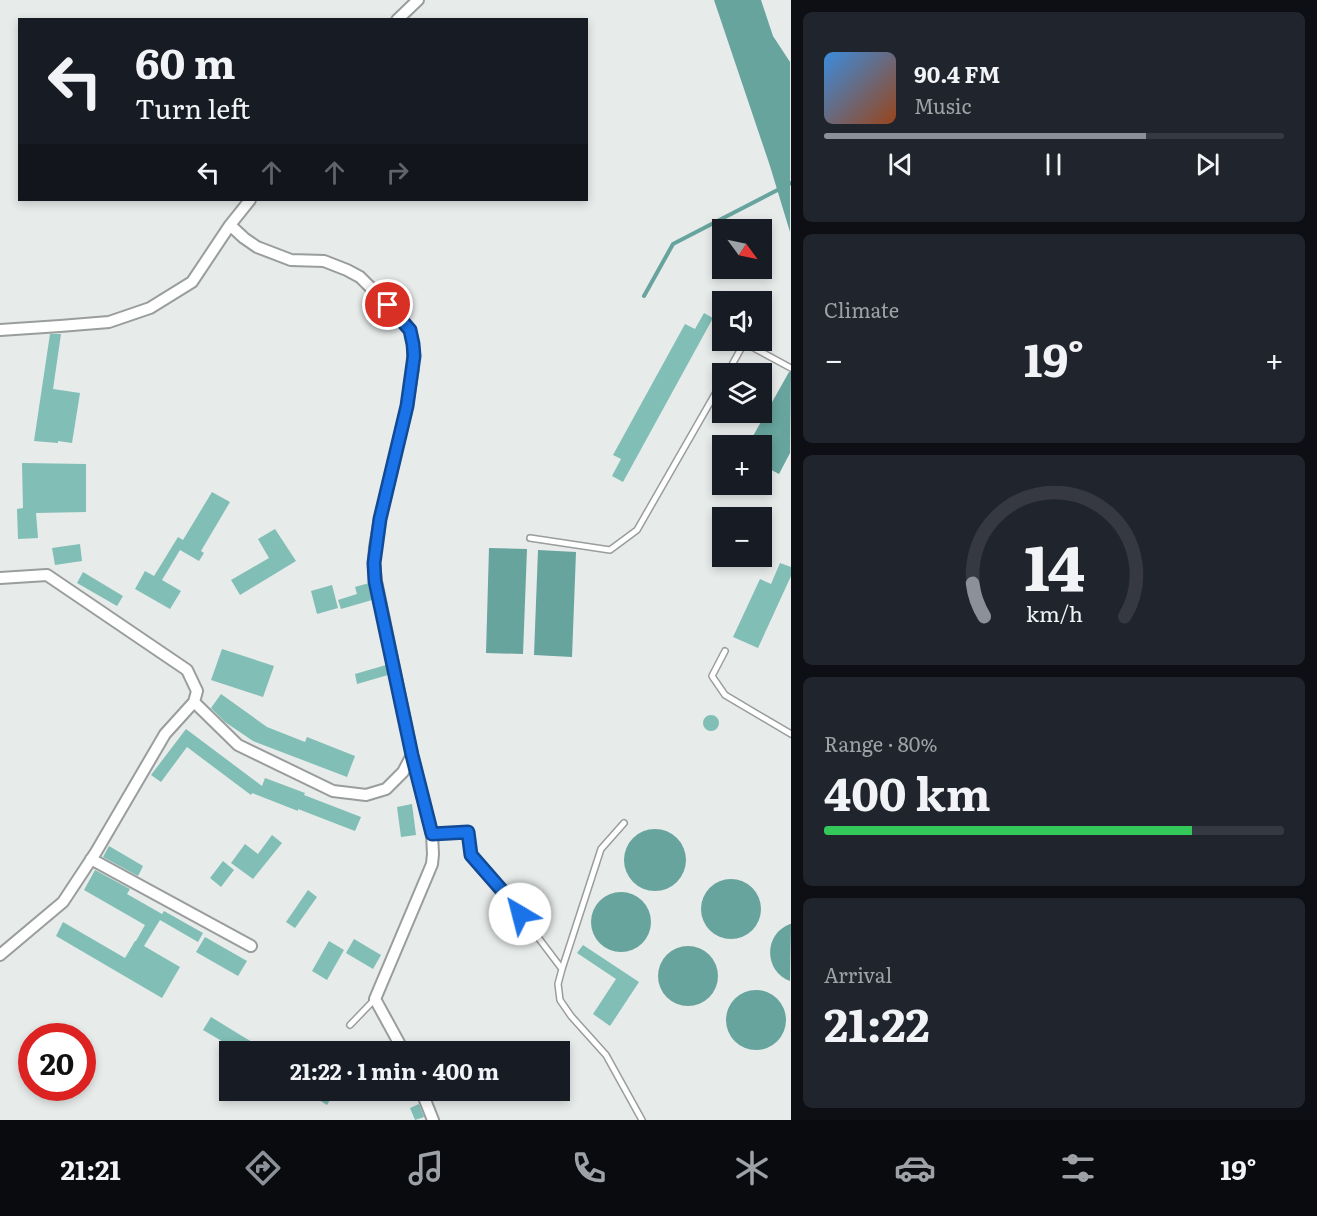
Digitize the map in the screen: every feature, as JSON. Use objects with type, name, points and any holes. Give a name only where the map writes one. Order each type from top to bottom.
[{"type":"street","points":[[399,18],[418,0]]},
{"type":"street","points":[[0,330],[109,321],[150,308],[192,282],[230,225],[249,201]]},
{"type":"street","points":[[230,225],[257,247],[291,260],[324,261],[360,277],[410,330],[413,344],[413,368],[407,406],[380,519],[374,563],[375,581],[412,755],[432,834],[432,864],[375,999],[398,1041]]},
{"type":"street","points":[[0,578],[47,575],[187,670],[197,691],[194,702],[165,734],[63,902],[0,955]]},
{"type":"street","points":[[194,702],[238,745],[333,791],[366,795],[387,789],[403,772],[412,755]]},
{"type":"street","points":[[91,859],[251,946]]},
{"type":"street","points":[[425,1101],[433,1120]]},
{"type":"lane","points":[[758,351],[790,368]]},
{"type":"lane","points":[[530,538],[610,550],[637,530],[712,399]]},
{"type":"lane","points":[[725,651],[712,676],[725,695],[790,734]]},
{"type":"lane","points":[[624,823],[601,849],[558,984],[560,1000],[571,1016],[606,1055],[642,1120]]},
{"type":"lane","points":[[432,834],[468,832],[471,855],[506,895],[562,969]]},
{"type":"lane","points":[[350,1025],[375,999]]},
{"type":"water","points":[[714,0],[761,0],[773,36],[790,62],[790,232],[770,166]]},
{"type":"water","points":[[791,372],[790,453],[779,474],[772,470],[772,435],[754,435],[760,423],[772,423],[772,402]]},
{"type":"water","points":[[489,548],[527,549],[523,654],[486,653]]},
{"type":"water","points":[[538,550],[576,552],[572,657],[534,655]]},
{"type":"water","points":[[655,829],[677,838],[686,860],[677,882],[655,891],[633,882],[624,860],[633,838]]},
{"type":"water","points":[[725,879],[737,879],[753,887],[759,897],[761,909],[759,921],[753,931],[737,939],[725,939],[709,931],[701,915],[701,903],[709,887]]},
{"type":"water","points":[[615,892],[627,892],[643,900],[649,910],[651,922],[649,934],[643,944],[627,952],[615,952],[599,944],[591,928],[591,916],[599,900]]},
{"type":"water","points":[[790,924],[790,981],[775,970],[770,953],[775,936]]},
{"type":"water","points":[[682,946],[694,946],[710,954],[716,964],[718,976],[716,988],[710,998],[694,1006],[682,1006],[666,998],[658,982],[658,970],[666,954]]},
{"type":"water","points":[[750,990],[762,990],[778,998],[784,1008],[786,1020],[784,1032],[778,1042],[762,1050],[750,1050],[734,1042],[726,1026],[726,1014],[734,998]]},
{"type":"building","points":[[704,313],[712,317],[623,482],[612,476],[621,459],[613,455],[685,324],[695,329]]},
{"type":"building","points":[[50,334],[61,334],[53,389],[80,393],[72,443],[34,441]]},
{"type":"building","points":[[22,463],[86,464],[86,512],[36,513],[38,538],[18,539],[17,509],[23,508]]},
{"type":"building","points":[[212,492],[230,502],[201,551],[204,553],[199,561],[180,550],[162,580],[181,591],[170,609],[135,589],[145,571],[154,576],[178,537],[183,540]]},
{"type":"building","points":[[275,529],[296,561],[240,595],[231,580],[269,558],[258,539]]},
{"type":"building","points":[[80,544],[82,561],[55,565],[52,548]]},
{"type":"building","points":[[780,563],[791,567],[791,576],[758,648],[733,637],[760,579],[771,584]]},
{"type":"building","points":[[83,572],[123,596],[117,606],[77,583]]},
{"type":"building","points":[[369,583],[372,600],[341,609],[338,600],[357,594],[355,587]]},
{"type":"building","points":[[332,585],[338,608],[317,614],[311,591]]},
{"type":"building","points":[[222,649],[274,666],[263,697],[211,680]]},
{"type":"building","points":[[386,665],[388,675],[357,684],[355,674]]},
{"type":"building","points":[[221,694],[267,727],[305,742],[307,737],[355,756],[347,777],[253,741],[225,722],[211,708]]},
{"type":"building","points":[[708,715],[714,715],[719,723],[717,729],[708,731],[703,726],[703,720]]},
{"type":"building","points":[[186,729],[262,786],[265,778],[361,817],[355,831],[252,793],[251,795],[187,747],[161,782],[151,775]]},
{"type":"building","points":[[412,804],[416,835],[401,837],[397,807]]},
{"type":"building","points":[[272,835],[282,843],[253,879],[231,863],[245,844],[258,854]]},
{"type":"building","points":[[109,846],[143,866],[138,876],[103,857]]},
{"type":"building","points":[[223,861],[234,870],[221,887],[210,878]]},
{"type":"building","points":[[95,870],[130,889],[127,894],[162,914],[164,911],[203,933],[198,942],[160,920],[144,946],[180,967],[162,998],[56,936],[63,922],[125,958],[136,941],[145,925],[84,890]]},
{"type":"building","points":[[308,890],[317,897],[295,928],[286,922]]},
{"type":"building","points":[[205,937],[247,961],[238,976],[196,952]]},
{"type":"building","points":[[354,939],[381,955],[373,969],[346,953]]},
{"type":"building","points":[[329,941],[344,950],[327,980],[312,971]]},
{"type":"building","points":[[583,945],[639,982],[610,1026],[593,1014],[616,979],[577,953]]},
{"type":"building","points":[[211,1017],[251,1041],[222,1041],[203,1030]]},
{"type":"building","points":[[419,1104],[424,1117],[415,1120],[410,1108]]},
{"type":"waterway","points":[[644,296],[673,244],[791,183]]},
{"type":"route","points":[[388,305],[410,330],[414,356],[407,406],[380,519],[374,563],[375,581],[412,755],[432,834],[468,832],[471,855],[520,914]]}]
